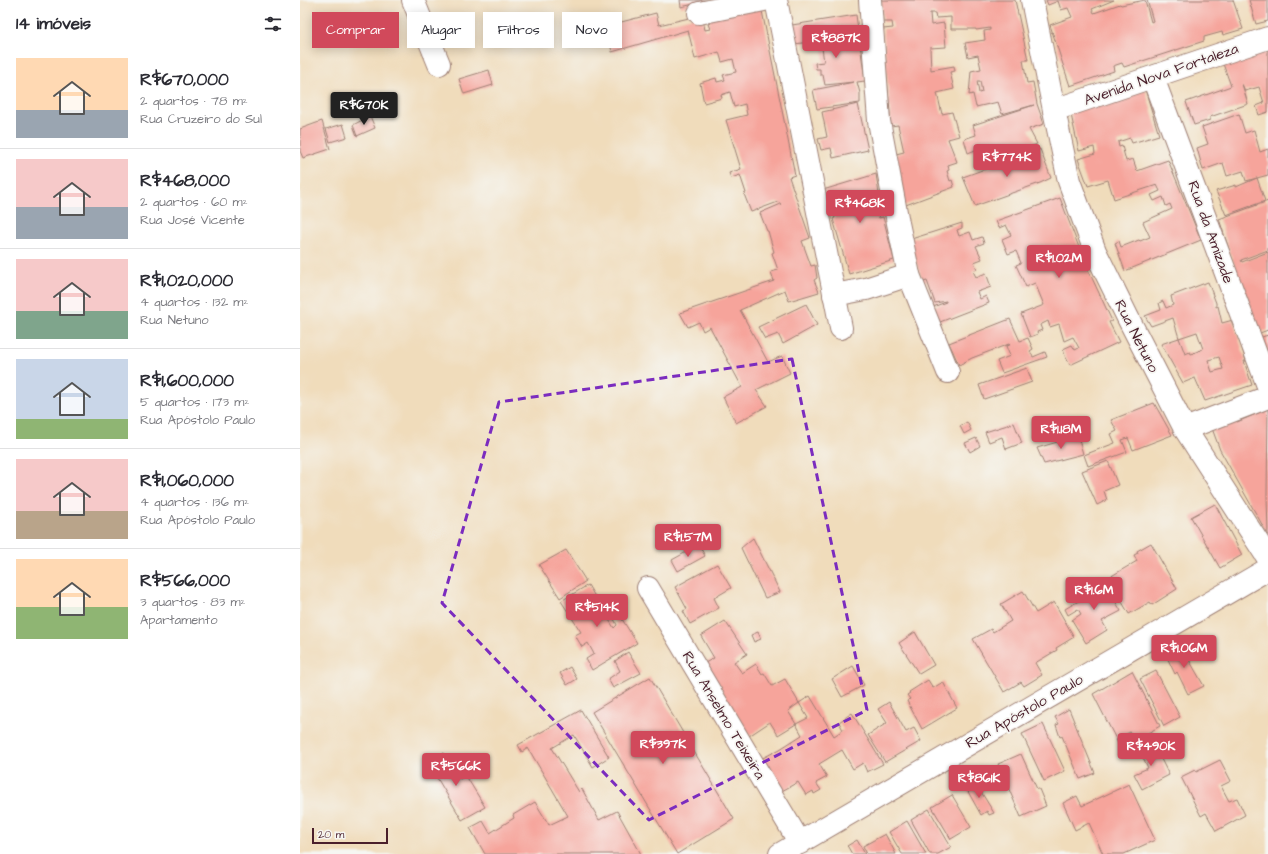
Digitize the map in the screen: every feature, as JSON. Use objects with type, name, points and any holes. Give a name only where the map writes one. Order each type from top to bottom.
[{"type":"street","points":[[413,0],[439,64]]},
{"type":"street","points":[[699,13],[764,0]]},
{"type":"street","points":[[776,0],[841,328]]},
{"type":"street","points":[[870,0],[879,121],[898,223],[909,275],[948,372]]},
{"type":"street","name":"Rua Netuno","points":[[1032,0],[1069,182],[1095,251],[1126,316],[1185,429],[1268,558]]},
{"type":"street","name":"Avenida Nova Fortaleza","points":[[1054,110],[1153,78],[1268,38]]},
{"type":"street","name":"Rua da Amizade","points":[[1153,78],[1268,386]]},
{"type":"street","points":[[834,295],[866,289],[909,275]]},
{"type":"street","points":[[1185,429],[1268,397]]},
{"type":"street","name":"Rua Apóstolo Paulo","points":[[780,854],[1268,569]]},
{"type":"street","name":"Rua Anselmo Teixeira","points":[[648,588],[800,843]]},
{"type":"highlighted area","points":[[792,359],[867,710],[649,820],[442,603],[499,402]]},
{"type":"building","points":[[680,0],[707,0],[707,1],[681,7]]},
{"type":"building","points":[[881,0],[1015,0],[1028,60],[1023,60],[1027,83],[1033,82],[1037,104],[1044,124],[1029,129],[1037,144],[1000,158],[998,153],[989,156],[985,146],[968,153],[964,139],[976,135],[973,125],[1034,105],[1002,114],[998,102],[976,107],[973,94],[969,95],[971,71],[981,69],[978,55],[968,57],[965,43],[985,40],[984,31],[990,30],[990,28],[976,30],[951,29],[951,17],[936,18],[935,13],[930,13],[931,25],[944,23],[946,47],[930,48],[931,70],[954,66],[955,71],[950,72],[954,89],[937,93],[942,114],[952,112],[959,136],[948,139],[957,162],[948,165],[949,170],[947,171],[950,181],[952,180],[954,187],[903,206],[896,154],[904,152],[898,125],[891,126],[883,29],[893,28],[892,22],[883,22]],"holes":[[[977,81],[980,81],[982,92],[979,93]]]},
{"type":"building","points":[[1046,0],[1114,0],[1092,9],[1094,13],[1120,4],[1145,0],[1151,22],[1153,21],[1147,0],[1233,0],[1243,29],[1223,35],[1222,32],[1204,37],[1204,41],[1124,67],[1122,63],[1113,66],[1114,71],[1070,86],[1050,25],[1072,17],[1068,8],[1061,10],[1058,1],[1048,5]]},
{"type":"building","points":[[1249,0],[1268,0],[1268,21],[1256,24]]},
{"type":"building","points":[[760,1],[795,175],[789,177],[810,238],[802,241],[811,266],[815,265],[817,278],[814,280],[819,292],[789,301],[785,290],[740,310],[768,362],[782,356],[790,373],[756,390],[767,406],[736,423],[723,397],[742,387],[710,327],[703,331],[699,322],[688,327],[680,313],[774,281],[771,272],[778,270],[772,253],[774,252],[768,231],[760,213],[781,204],[778,202],[751,212],[744,194],[746,193],[740,175],[731,178],[729,173],[741,169],[726,120],[747,115],[745,104],[734,107],[730,92],[721,95],[722,98],[704,103],[700,83],[716,78],[717,82],[725,80],[723,75],[736,72],[733,59],[722,62],[719,52],[695,59],[688,30],[612,52],[611,48],[622,48],[622,22],[656,13],[659,25],[702,15],[705,30],[710,29],[707,13]]},
{"type":"building","points":[[856,15],[865,81],[857,82],[860,93],[860,103],[817,109],[813,90],[854,82],[825,85],[823,75],[820,75],[820,69],[816,69],[815,63],[824,62],[821,41],[794,44],[792,25]]},
{"type":"building","points":[[1268,45],[1268,112],[1259,115],[1256,106],[1264,103],[1259,87],[1245,91],[1242,84],[1248,104],[1210,117],[1210,120],[1194,125],[1186,102],[1231,86],[1222,61]]},
{"type":"building","points":[[489,70],[493,85],[464,94],[459,79]]},
{"type":"building","points":[[1145,89],[1159,135],[1132,143],[1130,138],[1118,142],[1119,147],[1122,146],[1126,161],[1133,159],[1137,171],[1168,160],[1201,240],[1125,271],[1115,243],[1119,241],[1121,247],[1150,237],[1143,222],[1172,209],[1170,204],[1166,206],[1163,197],[1154,201],[1151,195],[1160,191],[1157,185],[1114,199],[1108,180],[1088,186],[1078,159],[1095,154],[1094,147],[1079,151],[1070,110]]},
{"type":"building","points":[[858,104],[868,150],[833,158],[831,148],[821,150],[818,139],[827,137],[822,112]]},
{"type":"building","points":[[1239,114],[1245,133],[1254,130],[1260,152],[1268,149],[1268,175],[1246,181],[1243,171],[1227,176],[1223,163],[1203,170],[1197,148],[1208,144],[1202,127]]},
{"type":"building","points":[[370,116],[375,128],[357,136],[353,125]]},
{"type":"building","points":[[322,121],[330,149],[303,158],[300,151],[300,129]]},
{"type":"building","points":[[343,124],[347,137],[330,142],[326,129]]},
{"type":"building","points":[[1040,149],[1051,178],[975,206],[963,177]]},
{"type":"building","points":[[876,174],[881,208],[875,210],[879,218],[883,217],[894,260],[849,274],[833,219],[835,218],[834,215],[857,205],[856,203],[825,212],[823,203],[832,200],[831,198],[826,199],[823,190]]},
{"type":"building","points":[[1257,178],[1265,201],[1226,215],[1216,191],[1236,185],[1236,187]]},
{"type":"building","points":[[1060,198],[1085,263],[1112,321],[1109,322],[1119,342],[1070,365],[1063,349],[1072,345],[1075,350],[1079,348],[1073,337],[1064,341],[1059,324],[1050,327],[1048,321],[1040,325],[1042,330],[1037,332],[1038,334],[1030,337],[1021,314],[1044,305],[1035,283],[1026,287],[1016,265],[1021,263],[1016,251],[1008,254],[1002,239],[1011,235],[1006,225],[999,228],[996,221]]},
{"type":"building","points":[[1268,201],[1268,250],[1241,260],[1242,262],[1268,252],[1268,330],[1257,334],[1219,219]]},
{"type":"building","points":[[962,223],[962,228],[957,230],[959,236],[970,232],[973,240],[982,237],[984,243],[976,246],[982,259],[974,262],[977,269],[973,271],[976,277],[986,273],[991,287],[977,292],[980,299],[986,296],[989,303],[940,322],[933,307],[946,301],[935,303],[927,281],[923,282],[908,240]]},
{"type":"building","points":[[1208,282],[1216,303],[1216,307],[1218,306],[1222,323],[1233,320],[1252,385],[1205,401],[1195,378],[1183,383],[1161,344],[1179,338],[1173,318],[1151,326],[1145,316],[1161,310],[1159,303],[1163,301],[1166,308],[1173,305],[1171,296]],"holes":[[[1197,332],[1203,349],[1191,354],[1190,352],[1185,354],[1179,338]],[[1219,357],[1223,369],[1212,372],[1208,360]]]},
{"type":"building","points":[[806,304],[817,325],[783,344],[778,334],[765,339],[758,327]]},
{"type":"building","points":[[1010,319],[1020,341],[1028,338],[1033,349],[1030,351],[1033,357],[1045,352],[1047,357],[1002,373],[997,361],[1010,356],[1006,346],[1010,345],[1009,344],[972,358],[959,365],[949,343]]},
{"type":"building","points":[[1268,335],[1268,354],[1264,355],[1259,338]]},
{"type":"building","points":[[1027,368],[1032,382],[984,399],[979,385]]},
{"type":"building","points":[[1154,403],[1172,435],[1133,450],[1128,438],[1122,440],[1127,452],[1088,466],[1084,455],[1115,443],[1111,434],[1117,431],[1111,420]]},
{"type":"building","points":[[1268,409],[1268,535],[1220,450],[1210,423],[1235,415],[1237,422]]},
{"type":"building","points":[[967,422],[971,430],[964,434],[960,426]]},
{"type":"building","points":[[1014,423],[1022,443],[1006,449],[1002,437],[989,442],[985,432]]},
{"type":"building","points":[[1078,436],[1083,454],[1044,464],[1037,448]]},
{"type":"building","points":[[976,438],[980,446],[970,452],[965,443]]},
{"type":"building","points":[[1108,461],[1118,485],[1104,491],[1107,500],[1097,505],[1082,471]]},
{"type":"building","points":[[1215,504],[1242,555],[1220,568],[1191,517]]},
{"type":"building","points":[[753,538],[780,592],[765,598],[741,548]]},
{"type":"building","points":[[1151,543],[1177,589],[1152,605],[1150,602],[1129,614],[1108,578],[1137,561],[1134,555],[1138,553],[1137,551]]},
{"type":"building","points":[[699,545],[705,556],[678,571],[672,560]]},
{"type":"building","points":[[566,550],[586,581],[560,598],[539,565]]},
{"type":"building","points":[[717,564],[731,588],[714,598],[719,608],[690,624],[683,611],[687,609],[675,587]]},
{"type":"building","points":[[1093,582],[1097,589],[1105,584],[1121,611],[1102,621],[1107,630],[1086,643],[1072,620],[1081,614],[1078,609],[1068,615],[1065,609],[1087,596],[1083,589]]},
{"type":"building","points":[[588,585],[614,628],[617,625],[614,619],[620,616],[637,643],[592,670],[586,659],[594,654],[588,643],[582,647],[575,635],[581,632],[561,601]]},
{"type":"building","points":[[1023,591],[1036,613],[1054,602],[1074,637],[1056,648],[1057,650],[1035,663],[1042,675],[1024,686],[1021,682],[1004,692],[973,639],[991,629],[993,632],[1011,621],[1001,604]]},
{"type":"building","points":[[725,621],[747,654],[734,662],[742,673],[756,664],[772,686],[785,679],[799,703],[788,711],[796,724],[778,735],[770,722],[749,736],[705,663],[714,658],[701,636]]},
{"type":"building","points":[[758,632],[761,639],[754,642],[751,635]]},
{"type":"building","points":[[915,632],[934,665],[919,674],[899,643]]},
{"type":"building","points":[[1180,644],[1204,686],[1188,694],[1177,672],[1175,674],[1165,653]]},
{"type":"building","points":[[628,652],[641,673],[613,688],[608,679],[620,671],[615,661]]},
{"type":"building","points":[[853,666],[864,685],[842,697],[832,679]]},
{"type":"building","points":[[570,667],[577,679],[567,685],[560,673]]},
{"type":"building","points":[[1132,671],[1160,726],[1141,737],[1143,741],[1136,744],[1130,732],[1124,735],[1129,743],[1120,747],[1093,694]]},
{"type":"building","points":[[1156,671],[1180,717],[1164,726],[1140,679]]},
{"type":"building","points":[[650,677],[734,819],[677,854],[592,712]]},
{"type":"building","points":[[928,680],[933,688],[943,682],[957,708],[922,729],[907,701],[910,699],[907,695],[910,693],[909,692]]},
{"type":"building","points":[[810,696],[834,736],[843,730],[839,722],[852,713],[883,764],[867,772],[863,763],[853,769],[842,750],[819,764],[827,777],[816,783],[821,790],[814,794],[813,791],[806,795],[798,782],[780,792],[761,759],[802,735],[796,724],[808,718],[799,703]]},
{"type":"building","points":[[889,702],[906,732],[914,728],[921,741],[885,762],[868,735],[887,723],[878,709]]},
{"type":"building","points":[[1069,709],[1095,773],[1080,779],[1062,736],[1060,737],[1056,725],[1059,724],[1055,717]]},
{"type":"building","points":[[581,710],[609,757],[593,767],[574,735],[552,748],[579,792],[582,789],[599,820],[617,811],[641,854],[485,854],[470,828],[483,821],[490,833],[514,818],[513,815],[535,802],[549,825],[568,816],[528,748],[522,752],[518,745]]},
{"type":"building","points":[[1043,724],[1065,771],[1044,781],[1022,734]]},
{"type":"building","points":[[1153,743],[1169,775],[1142,789],[1134,774],[1148,768],[1138,747]]},
{"type":"building","points":[[444,753],[460,779],[466,776],[485,807],[462,820],[427,761]]},
{"type":"building","points":[[1021,754],[1046,806],[1021,817],[998,764]]},
{"type":"building","points":[[1220,760],[1231,781],[1221,786],[1229,801],[1237,798],[1245,815],[1216,831],[1206,813],[1201,816],[1181,777],[1195,770],[1196,772]]},
{"type":"building","points":[[975,782],[994,813],[989,815],[987,811],[981,815],[966,788]]},
{"type":"building","points":[[1129,784],[1155,840],[1124,854],[1103,854],[1089,823],[1075,830],[1063,803],[1077,796],[1082,806]]},
{"type":"building","points":[[952,795],[971,827],[951,839],[932,807]]},
{"type":"building","points":[[929,809],[951,847],[938,854],[930,854],[911,820]]},
{"type":"building","points":[[907,821],[926,854],[902,854],[889,832]]},
{"type":"building","points":[[885,834],[896,854],[867,854],[863,846]]},
{"type":"building","points":[[857,840],[865,854],[852,854],[847,846]]}]
